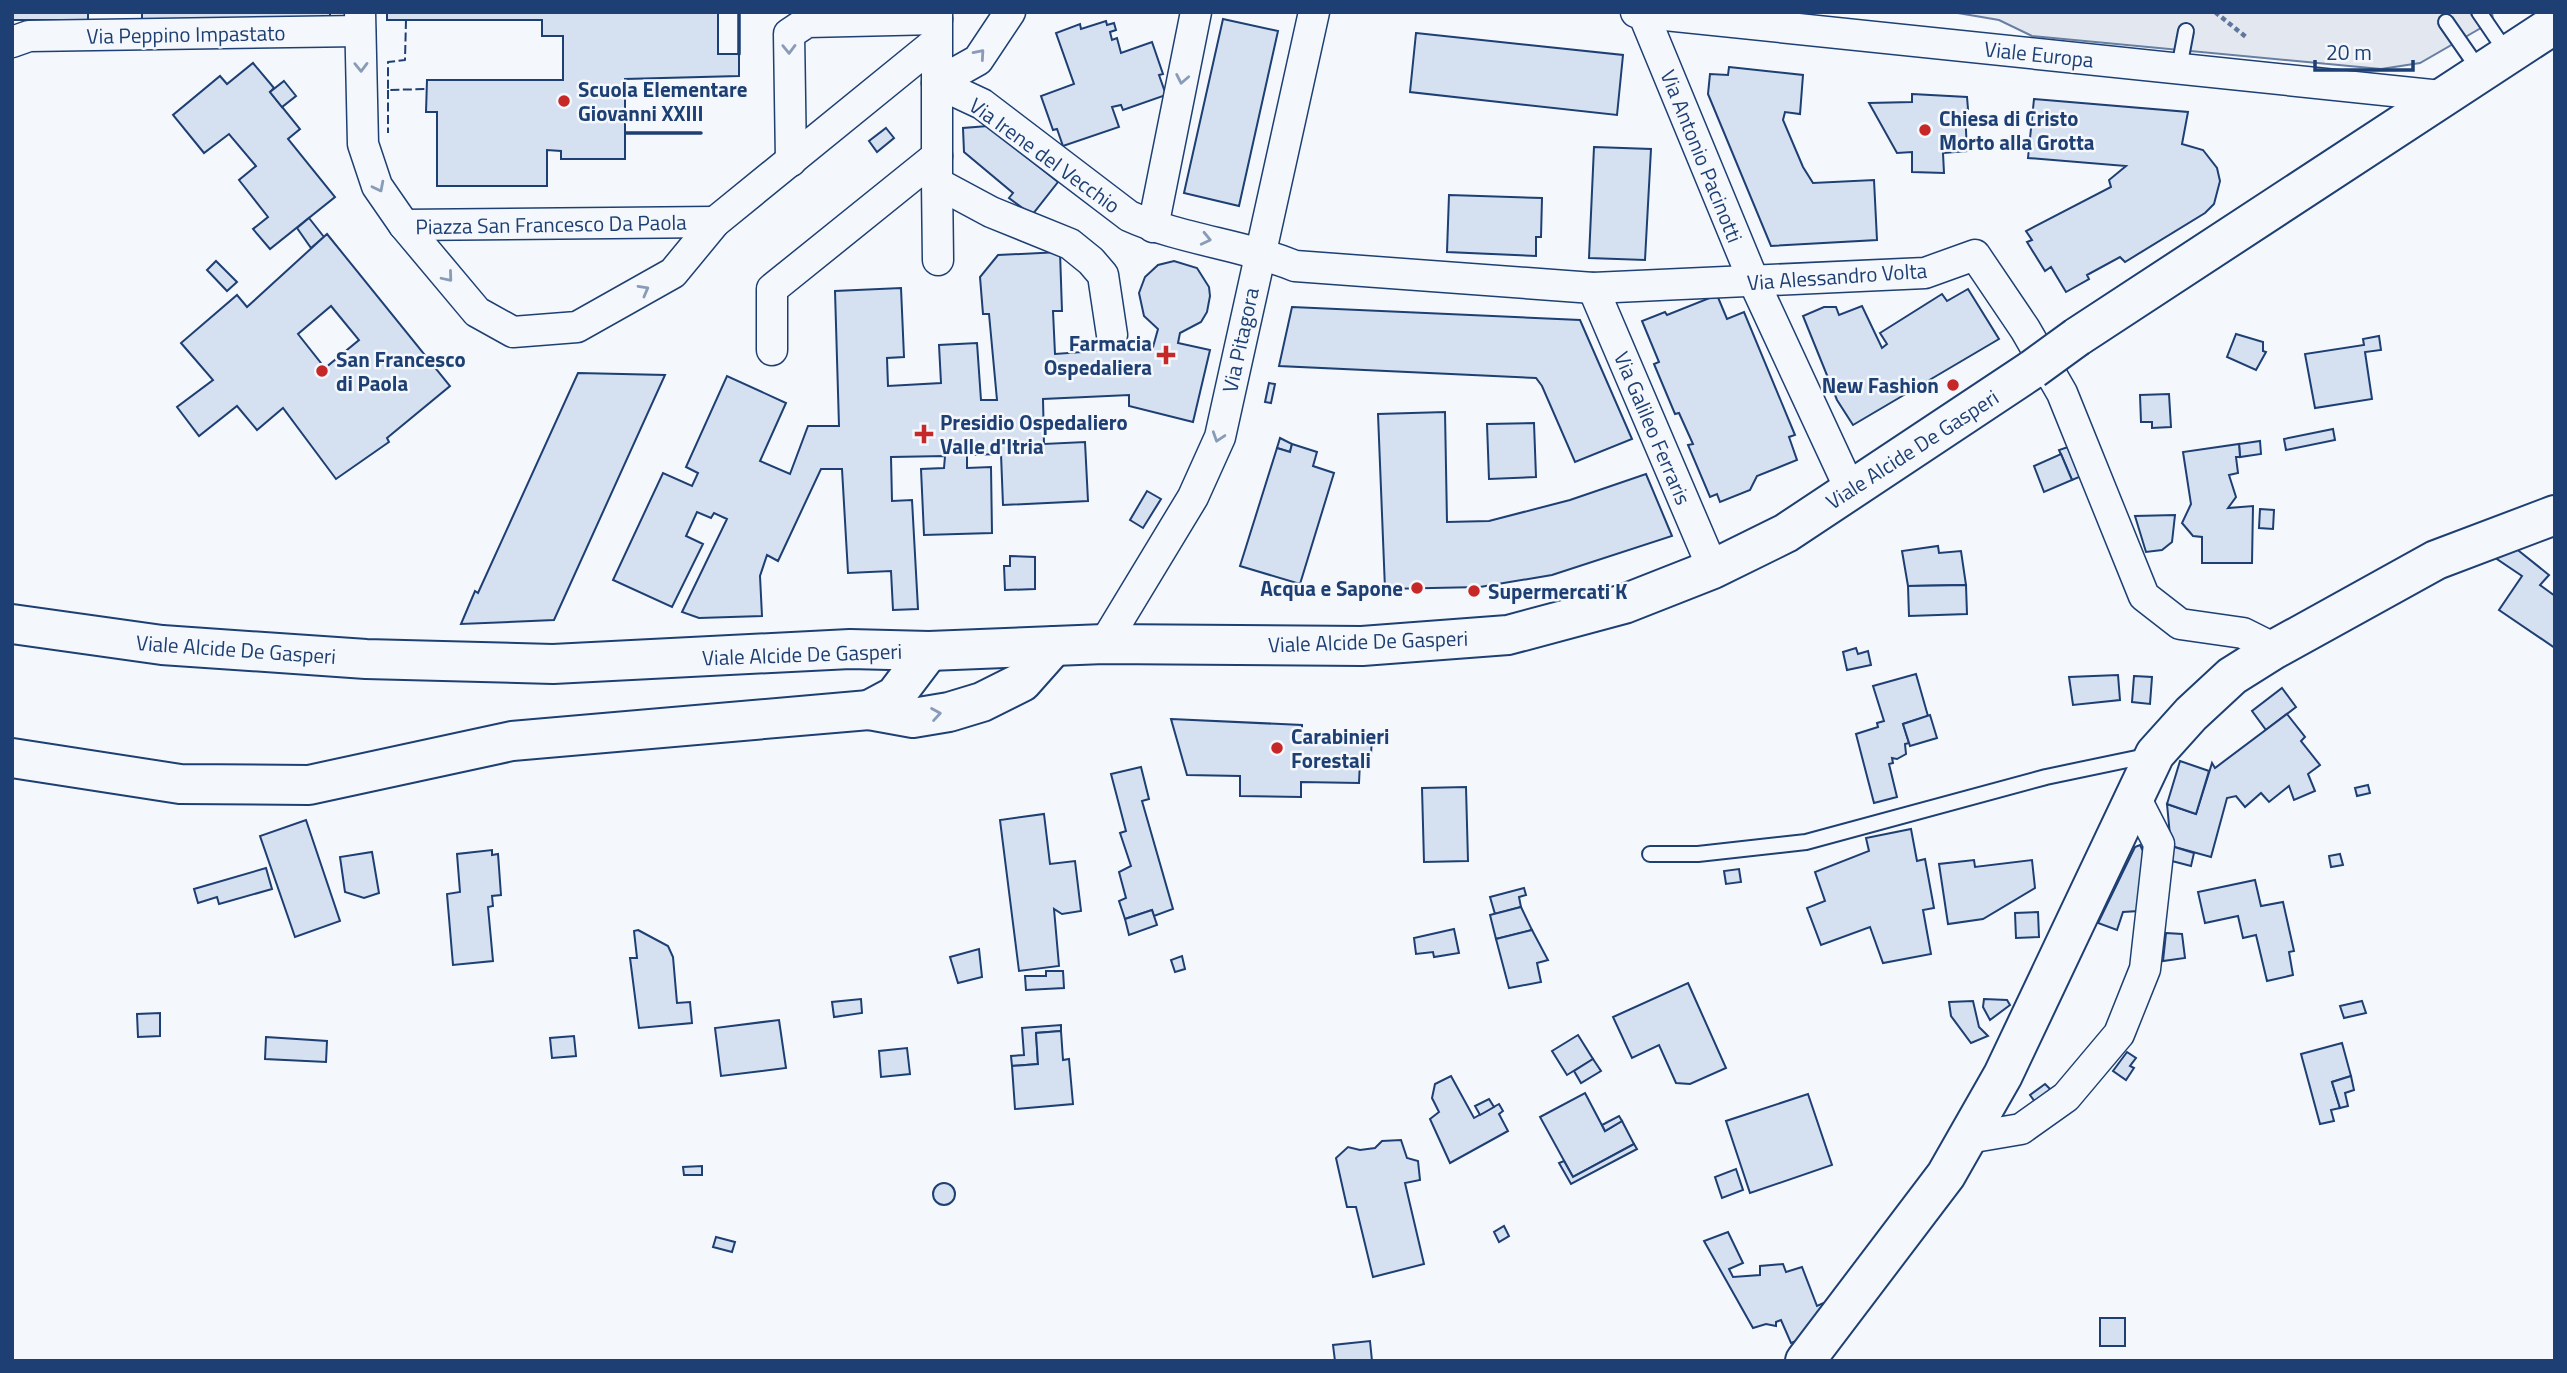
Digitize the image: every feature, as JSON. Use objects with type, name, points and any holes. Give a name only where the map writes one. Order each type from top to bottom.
[{"type":"main road","name":"Viale Alcide De Gasperi","points":[[12,624],[162,645],[393,659],[553,664],[850,649],[929,651],[1104,644],[1362,646],[1508,635],[1624,604],[1713,569],[1786,533],[2077,337],[2494,63],[2550,22]]},
{"type":"main road","points":[[1805,1361],[1829,1347],[1947,1175],[2009,1063],[2155,754],[2191,714],[2232,677],[2275,649],[2436,560],[2554,516]]},
{"type":"main road","points":[[12,758],[180,784],[309,785],[512,741],[869,710],[913,718],[949,712],[982,702],[1022,682],[1054,646]]},
{"type":"main road","points":[[869,710],[895,695],[929,651]]},
{"type":"street","name":"Via Irene del Vecchio","points":[[937,83],[978,60],[1010,12]]},
{"type":"street","points":[[1153,227],[1195,12]]},
{"type":"street","name":"Via Pitagora","points":[[1104,644],[1194,498],[1220,437],[1314,12]]},
{"type":"street","name":"Viale Europa","points":[[1636,12],[2441,96]]},
{"type":"street","name":"Via Antonio Pacinotti","points":[[1643,13],[1754,282],[1850,489]]},
{"type":"street","points":[[360,22],[363,144],[377,186],[404,225]]},
{"type":"street","name":"Via Peppino Impastato","points":[[12,42],[29,36],[360,22]]},
{"type":"street","points":[[791,161],[789,34],[807,22],[936,25],[939,260]]},
{"type":"street","name":"Piazza San Francesco Da Paola","points":[[404,225],[477,312],[513,332],[577,327],[673,274],[715,222],[791,161],[936,25]]},
{"type":"street","name":"Via Irene del Vecchio","points":[[937,83],[982,104],[1129,216],[1153,227],[1259,251]]},
{"type":"street","points":[[937,169],[991,212],[1070,244],[1091,261],[1103,275],[1112,335]]},
{"type":"street","points":[[772,350],[772,289],[937,169]]},
{"type":"street","name":"Piazza San Francesco Da Paola","points":[[404,225],[715,222]]},
{"type":"street","name":"Via Alessandro Volta","points":[[1259,251],[1296,266],[1593,288],[1926,273],[1975,256],[2025,329],[2062,393],[2144,596],[2180,624],[2243,633],[2275,649]]},
{"type":"street","name":"Via Galileo Ferraris","points":[[1593,288],[1713,569]]},
{"type":"street","points":[[1968,1138],[2021,1129],[2066,1097],[2119,1034],[2146,970],[2159,845],[2136,799]]},
{"type":"lane","points":[[2479,12],[2494,63]]},
{"type":"lane","points":[[2446,22],[2494,63]]},
{"type":"lane","points":[[2179,68],[2186,31]]},
{"type":"lane","points":[[1650,854],[1698,855],[1806,842],[2046,777],[2155,754]]},
{"type":"path","points":[[2215,12],[2246,37]]},
{"type":"shaded area","points":[[1952,12],[2492,12],[2493,21],[2420,63],[2381,69],[2032,36],[1999,20]]},
{"type":"building","points":[[12,12],[88,12],[88,20],[12,20]]},
{"type":"building","points":[[142,12],[330,12],[330,21],[142,20]]},
{"type":"building","name":"Scuola Elementare Giovanni XXIII","points":[[387,12],[718,12],[718,54],[739,54],[739,76],[625,79],[625,159],[561,159],[561,151],[547,150],[547,186],[437,186],[437,112],[426,112],[427,80],[563,80],[563,36],[542,36],[542,20],[387,20]]},
{"type":"building","points":[[1223,19],[1278,31],[1239,206],[1184,193]]},
{"type":"building","points":[[1106,21],[1107,25],[1114,23],[1116,30],[1110,32],[1112,40],[1117,38],[1121,53],[1152,42],[1163,74],[1159,75],[1166,95],[1123,110],[1121,105],[1112,107],[1119,127],[1063,146],[1057,129],[1053,130],[1041,96],[1074,84],[1056,33],[1080,24],[1081,29]]},
{"type":"building","points":[[1416,33],[1623,55],[1617,115],[1410,92]]},
{"type":"building","points":[[253,63],[274,88],[270,92],[300,129],[288,139],[335,197],[270,249],[253,229],[268,217],[239,180],[256,166],[229,134],[204,153],[173,115],[220,76],[227,84]]},
{"type":"building","points":[[1729,67],[1803,75],[1800,114],[1785,112],[1783,120],[1803,167],[1813,183],[1874,180],[1877,240],[1771,246],[1708,94],[1710,74],[1728,75]]},
{"type":"building","points":[[284,81],[296,96],[282,107],[270,92]]},
{"type":"building","name":"Chiesa di Cristo Morto alla Grotta","points":[[1912,94],[1967,97],[1967,151],[1943,153],[1944,173],[1912,172],[1912,152],[1897,153],[1869,103],[1912,102]]},
{"type":"building","points":[[2034,99],[2188,112],[2182,144],[2203,150],[2217,168],[2220,181],[2214,204],[2205,213],[2125,262],[2120,257],[2087,275],[2089,279],[2066,292],[2051,267],[2045,271],[2027,242],[2032,240],[2026,231],[2111,187],[2109,180],[2126,166],[2028,158]]},
{"type":"building","points":[[988,126],[1058,182],[1032,215],[1009,198],[1013,193],[964,152],[963,128]]},
{"type":"building","points":[[886,128],[894,138],[877,152],[869,141]]},
{"type":"building","points":[[1594,147],[1651,149],[1645,260],[1589,258]]},
{"type":"building","points":[[1449,195],[1542,198],[1541,237],[1536,237],[1536,256],[1447,252]]},
{"type":"building","points":[[309,218],[324,237],[311,248],[297,228]]},
{"type":"building","name":"San Francesco di Paola","points":[[327,234],[450,386],[387,438],[389,442],[336,479],[283,408],[257,430],[237,406],[199,436],[177,407],[213,380],[181,343],[237,295],[247,307]],"holes":[[[331,306],[359,340],[325,368],[298,334]]]},
{"type":"building","name":"Presidio Ospedaliero Valle d'Itria","points":[[1060,252],[1062,311],[1053,311],[1055,354],[1153,347],[1158,329],[1144,316],[1139,293],[1145,277],[1158,265],[1174,261],[1197,268],[1209,287],[1207,312],[1201,322],[1180,333],[1178,343],[1210,350],[1193,422],[1129,406],[1129,395],[1043,399],[1044,444],[1085,442],[1088,501],[1003,505],[1001,454],[967,455],[967,468],[991,467],[992,533],[924,535],[921,469],[944,468],[945,456],[891,457],[892,501],[912,500],[918,609],[893,610],[891,571],[848,573],[842,469],[821,469],[778,561],[767,555],[760,576],[762,616],[699,618],[682,612],[727,519],[714,513],[711,518],[697,512],[686,536],[703,544],[672,607],[613,580],[663,473],[692,486],[698,473],[686,467],[727,376],[786,403],[760,461],[790,474],[808,426],[839,426],[835,291],[901,288],[904,357],[887,358],[888,386],[941,383],[939,345],[977,343],[981,400],[997,400],[989,314],[983,314],[980,277],[998,255]]},
{"type":"building","points":[[216,261],[237,282],[227,291],[207,270]]},
{"type":"building","points":[[1968,289],[1999,339],[1853,425],[1837,400],[1803,316],[1824,307],[1836,307],[1839,315],[1862,306],[1882,348],[1887,344],[1880,333],[1942,294],[1947,301]]},
{"type":"building","points":[[1717,295],[1727,319],[1744,312],[1795,435],[1789,437],[1797,460],[1757,476],[1750,490],[1720,502],[1717,494],[1710,497],[1688,445],[1693,444],[1679,413],[1675,414],[1654,364],[1659,362],[1642,321],[1665,312],[1667,315]]},
{"type":"building","points":[[1292,307],[1580,320],[1632,439],[1575,462],[1536,378],[1279,366]]},
{"type":"building","points":[[2236,334],[2263,342],[2263,351],[2266,352],[2256,370],[2227,357]]},
{"type":"building","points":[[2379,336],[2381,350],[2365,352],[2372,399],[2315,408],[2305,354],[2364,345],[2363,339]]},
{"type":"building","points":[[578,373],[665,375],[554,620],[461,624],[475,591],[478,593]]},
{"type":"building","points":[[1269,383],[1275,384],[1271,403],[1265,402]]},
{"type":"building","points":[[2169,394],[2171,427],[2152,428],[2152,422],[2141,422],[2140,395]]},
{"type":"building","points":[[1445,412],[1447,522],[1489,521],[1570,500],[1646,474],[1672,536],[1552,575],[1480,587],[1385,589],[1378,414]]},
{"type":"building","points":[[1534,423],[1536,477],[1489,479],[1487,424]]},
{"type":"building","points":[[2333,429],[2335,440],[2286,450],[2284,439]]},
{"type":"building","points":[[1280,438],[1292,444],[1290,452],[1277,448]]},
{"type":"building","points":[[2260,441],[2261,454],[2240,457],[2239,444]]},
{"type":"building","points":[[1292,444],[1317,452],[1313,466],[1334,473],[1300,584],[1240,566],[1277,448],[1290,452]]},
{"type":"building","points":[[2239,444],[2240,457],[2236,457],[2238,473],[2229,475],[2236,497],[2228,508],[2253,506],[2252,563],[2202,563],[2202,537],[2193,536],[2182,523],[2191,504],[2183,452]]},
{"type":"building","points":[[2071,446],[2084,475],[2072,480],[2059,450]]},
{"type":"building","points":[[2061,454],[2072,480],[2044,492],[2034,466]]},
{"type":"building","points":[[1147,491],[1161,499],[1143,528],[1130,520]]},
{"type":"building","points":[[2260,509],[2274,510],[2273,529],[2259,528]]},
{"type":"building","points":[[2175,515],[2172,542],[2162,550],[2146,552],[2135,516]]},
{"type":"building","points":[[1938,546],[1939,553],[1961,551],[1966,585],[1908,586],[1902,551]]},
{"type":"building","points":[[2514,547],[2549,575],[2540,585],[2555,596],[2555,648],[2499,610],[2522,576],[2491,555]]},
{"type":"building","points":[[1010,556],[1035,557],[1035,589],[1005,590],[1004,566],[1010,566]]},
{"type":"building","points":[[1966,585],[1967,614],[1909,616],[1908,586]]},
{"type":"building","points":[[1856,648],[1858,654],[1868,651],[1871,665],[1847,670],[1843,652]]},
{"type":"building","points":[[1916,674],[1928,716],[1903,724],[1909,743],[1905,744],[1906,754],[1897,759],[1892,758],[1893,763],[1889,764],[1897,797],[1874,803],[1856,734],[1878,727],[1877,723],[1884,721],[1873,686]]},
{"type":"building","points":[[2118,675],[2120,700],[2073,705],[2069,677]]},
{"type":"building","points":[[2134,676],[2152,677],[2150,704],[2132,702]]},
{"type":"building","points":[[2282,688],[2296,707],[2266,730],[2252,711]]},
{"type":"building","points":[[2287,714],[2305,737],[2301,741],[2320,765],[2308,774],[2315,791],[2294,800],[2289,786],[2269,802],[2261,793],[2245,807],[2236,796],[2227,798],[2211,857],[2171,846],[2167,804],[2196,814],[2212,763],[2215,768]]},
{"type":"building","points":[[1930,715],[1937,738],[1910,746],[1903,724]]},
{"type":"building","points":[[1171,719],[1302,725],[1302,735],[1372,736],[1371,755],[1360,761],[1359,783],[1301,782],[1301,797],[1240,796],[1240,776],[1187,775]]},
{"type":"building","points":[[2180,761],[2209,771],[2196,814],[2167,804]]},
{"type":"building","points":[[1141,767],[1149,799],[1142,801],[1173,909],[1154,916],[1152,910],[1125,919],[1119,901],[1126,898],[1119,872],[1131,866],[1120,833],[1126,831],[1111,774]]},
{"type":"building","points":[[2368,785],[2370,793],[2357,796],[2355,788]]},
{"type":"building","points":[[1466,787],[1468,861],[1424,862],[1422,788]]},
{"type":"building","points":[[1044,814],[1050,864],[1075,861],[1081,911],[1062,914],[1054,909],[1059,966],[1019,971],[1000,820]]},
{"type":"building","points":[[306,820],[340,921],[295,937],[260,836]]},
{"type":"building","points":[[1911,829],[1917,861],[1925,859],[1934,908],[1923,910],[1931,954],[1883,963],[1870,927],[1821,945],[1807,908],[1825,901],[1815,872],[1869,851],[1866,838]]},
{"type":"building","points":[[2140,845],[2143,851],[2139,911],[2123,912],[2117,930],[2098,923],[2135,847]]},
{"type":"building","points":[[2171,846],[2194,853],[2191,866],[2168,860]]},
{"type":"building","points":[[492,850],[492,855],[498,854],[501,895],[492,896],[493,906],[488,907],[493,961],[453,965],[447,894],[460,892],[457,854]]},
{"type":"building","points":[[372,852],[379,893],[364,898],[345,892],[340,857]]},
{"type":"building","points":[[2340,854],[2343,865],[2331,867],[2329,856]]},
{"type":"building","points":[[1974,860],[1975,867],[2032,860],[2035,888],[1983,919],[1948,924],[1939,864]]},
{"type":"building","points":[[266,868],[272,889],[219,904],[217,897],[198,903],[194,889]]},
{"type":"building","points":[[1739,869],[1741,882],[1726,884],[1724,871]]},
{"type":"building","points":[[2255,880],[2261,906],[2283,902],[2294,951],[2289,952],[2293,975],[2267,981],[2256,935],[2243,938],[2238,916],[2205,923],[2198,892]]},
{"type":"building","points":[[1524,888],[1526,895],[1519,897],[1521,907],[1495,914],[1490,897]]},
{"type":"building","points":[[1521,907],[1532,930],[1496,939],[1490,915]]},
{"type":"building","points":[[1152,910],[1157,925],[1129,935],[1125,919]]},
{"type":"building","points":[[2038,912],[2039,937],[2016,938],[2015,913]]},
{"type":"building","points":[[1454,929],[1459,953],[1434,957],[1433,952],[1416,954],[1414,938]]},
{"type":"building","points":[[638,930],[668,946],[673,957],[677,1003],[690,1002],[692,1023],[639,1028],[630,958],[637,958],[634,931]]},
{"type":"building","points":[[1532,930],[1548,960],[1537,963],[1541,982],[1509,988],[1496,939]]},
{"type":"building","points":[[2166,933],[2182,934],[2185,958],[2163,961]]},
{"type":"building","points":[[979,949],[982,977],[958,983],[950,957]]},
{"type":"building","points":[[1182,956],[1185,969],[1175,972],[1171,960]]},
{"type":"building","points":[[1046,971],[1063,971],[1064,988],[1026,990],[1025,976],[1046,976]]},
{"type":"building","points":[[1688,983],[1726,1068],[1690,1084],[1676,1083],[1659,1045],[1632,1058],[1613,1017]]},
{"type":"building","points":[[861,999],[862,1013],[834,1017],[832,1002]]},
{"type":"building","points":[[1984,999],[2007,1000],[2010,1005],[1990,1020],[1983,1007]]},
{"type":"building","points":[[1973,1001],[1979,1027],[1988,1036],[1971,1043],[1951,1016],[1949,1002]]},
{"type":"building","points":[[2362,1001],[2366,1013],[2344,1018],[2340,1006]]},
{"type":"building","points":[[160,1013],[160,1036],[138,1037],[137,1014]]},
{"type":"building","points":[[779,1020],[786,1068],[721,1076],[715,1028]]},
{"type":"building","points":[[1061,1025],[1061,1031],[1036,1033],[1038,1064],[1012,1066],[1011,1056],[1024,1055],[1022,1028]]},
{"type":"building","points":[[1061,1031],[1063,1060],[1069,1059],[1073,1104],[1015,1109],[1012,1066],[1038,1064],[1036,1033]]},
{"type":"building","points":[[1578,1035],[1593,1059],[1567,1075],[1552,1051]]},
{"type":"building","points":[[574,1036],[576,1056],[552,1058],[550,1038]]},
{"type":"building","points":[[266,1037],[327,1041],[326,1062],[265,1059]]},
{"type":"building","points":[[2342,1043],[2351,1076],[2332,1082],[2340,1108],[2331,1110],[2334,1121],[2320,1124],[2301,1054]]},
{"type":"building","points":[[907,1048],[910,1074],[881,1077],[879,1051]]},
{"type":"building","points":[[2127,1052],[2136,1058],[2130,1066],[2134,1068],[2126,1080],[2113,1071]]},
{"type":"building","points":[[1593,1059],[1601,1071],[1581,1083],[1574,1071]]},
{"type":"building","points":[[1451,1076],[1474,1118],[1499,1104],[1503,1111],[1499,1114],[1508,1131],[1450,1163],[1430,1119],[1439,1112],[1432,1098],[1435,1084]]},
{"type":"building","points":[[2351,1076],[2354,1090],[2345,1093],[2348,1106],[2340,1108],[2332,1082]]},
{"type":"building","points":[[2045,1084],[2051,1090],[2035,1102],[2030,1095]]},
{"type":"building","points":[[1585,1093],[1605,1131],[1622,1121],[1634,1144],[1573,1177],[1540,1117]]},
{"type":"building","points":[[1808,1094],[1832,1165],[1750,1193],[1726,1121]]},
{"type":"building","points":[[1489,1099],[1494,1107],[1480,1115],[1475,1106]]},
{"type":"building","points":[[1619,1116],[1622,1121],[1605,1131],[1602,1125]]},
{"type":"building","points":[[1401,1140],[1407,1158],[1418,1161],[1420,1180],[1405,1183],[1424,1264],[1373,1277],[1356,1207],[1347,1207],[1336,1158],[1348,1147],[1360,1150],[1375,1148],[1382,1141]]},
{"type":"building","points":[[1634,1144],[1637,1149],[1571,1184],[1559,1163],[1564,1161],[1573,1177]]},
{"type":"building","points":[[702,1166],[702,1175],[684,1175],[683,1167]]},
{"type":"building","points":[[1736,1169],[1743,1190],[1722,1198],[1715,1177]]},
{"type":"building","points":[[940,1183],[948,1183],[955,1190],[955,1198],[948,1205],[940,1205],[933,1198],[933,1190]]},
{"type":"building","points":[[1504,1226],[1509,1236],[1499,1242],[1494,1232]]},
{"type":"building","points":[[1728,1232],[1743,1263],[1729,1269],[1733,1277],[1760,1275],[1760,1266],[1783,1264],[1786,1272],[1802,1267],[1817,1306],[1828,1301],[1810,1336],[1791,1343],[1781,1320],[1776,1322],[1776,1326],[1766,1324],[1753,1328],[1704,1241]]},
{"type":"building","points":[[716,1237],[735,1242],[732,1252],[713,1247]]},
{"type":"building","points":[[2100,1318],[2125,1318],[2125,1346],[2100,1346]]},
{"type":"building","points":[[1370,1341],[1372,1361],[1335,1361],[1333,1345]]},
{"type":"fence","points":[[406,20],[405,60],[388,62],[388,90],[427,89]]},
{"type":"fence","points":[[388,90],[388,133]]},
{"type":"wall","points":[[739,12],[739,54]]},
{"type":"wall","points":[[626,133],[701,133]]},
{"type":"place","name":"Scuola Elementare Giovanni XXIII","points":[[564,101]]},
{"type":"place","name":"Chiesa di Cristo Morto alla Grotta","points":[[1925,130]]},
{"type":"place","name":"Farmacia Ospedaliera","points":[[1166,355]]},
{"type":"place","name":"San Francesco di Paola","points":[[322,371]]},
{"type":"place","name":"New Fashion","points":[[1953,385]]},
{"type":"place","name":"Presidio Ospedaliero Valle d'Itria","points":[[924,434]]},
{"type":"place","name":"Acqua e Sapone","points":[[1417,588]]},
{"type":"place","name":"Supermercati K","points":[[1474,591]]},
{"type":"place","name":"Carabinieri Forestali","points":[[1277,748]]}]
